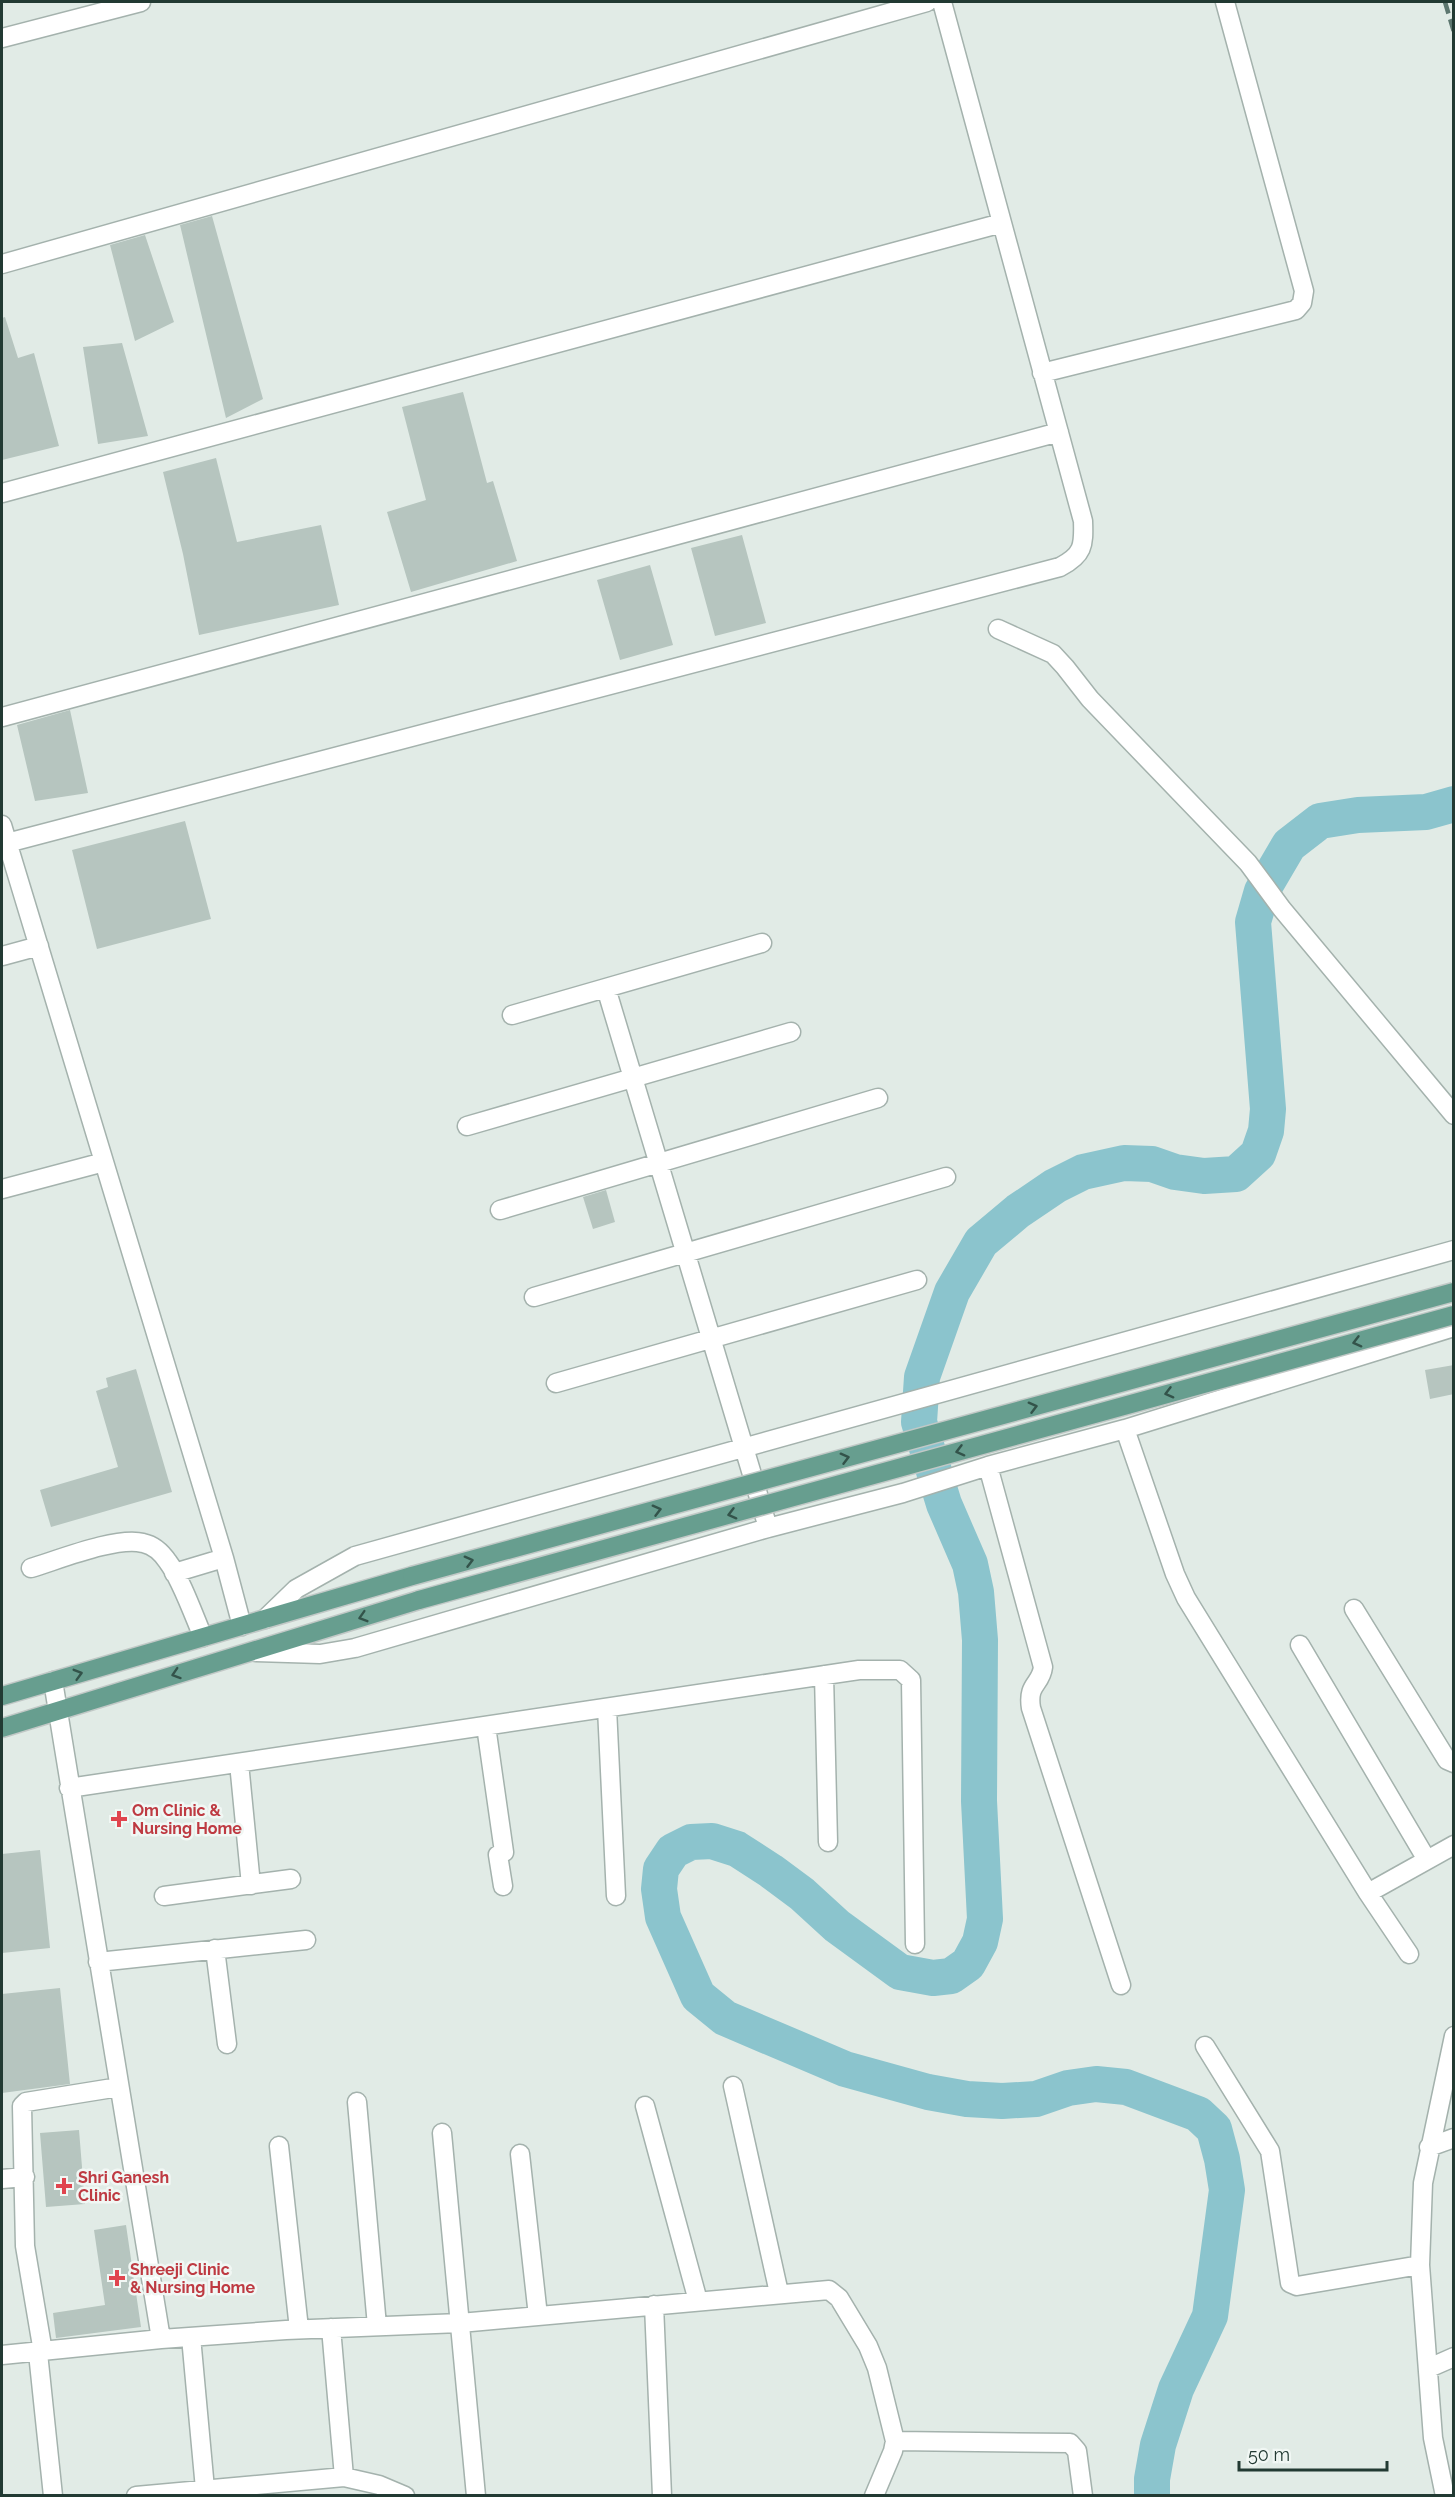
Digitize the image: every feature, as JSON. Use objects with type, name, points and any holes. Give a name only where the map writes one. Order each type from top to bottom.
[{"type":"main road","points":[[2,1696],[412,1576],[1454,1292]]},
{"type":"main road","points":[[2,1728],[419,1600],[1454,1315]]},
{"type":"street","points":[[2,38],[141,2]]},
{"type":"street","points":[[2,264],[927,2]]},
{"type":"street","points":[[7,843],[1060,567],[1077,558],[1083,545],[1083,521],[942,2]]},
{"type":"street","points":[[1042,374],[1296,310],[1302,303],[1304,291],[1225,2]]},
{"type":"street","points":[[2,493],[1002,223]]},
{"type":"street","points":[[2,717],[1059,432]]},
{"type":"street","points":[[998,628],[1053,654],[1090,699],[1248,863],[1282,909],[1454,1115]]},
{"type":"street","points":[[2,825],[224,1558],[242,1626]]},
{"type":"street","points":[[512,1015],[762,944]]},
{"type":"street","points":[[2,956],[39,946]]},
{"type":"street","points":[[606,988],[768,1528]]},
{"type":"street","points":[[467,1126],[791,1032]]},
{"type":"street","points":[[500,1210],[659,1165],[878,1098]]},
{"type":"street","points":[[2,1189],[104,1162]]},
{"type":"street","points":[[534,1297],[946,1177]]},
{"type":"street","points":[[265,1619],[296,1589],[355,1556],[868,1414],[990,1377],[1454,1250]]},
{"type":"street","points":[[556,1383],[917,1280]]},
{"type":"street","points":[[252,1652],[320,1654],[355,1648],[768,1528],[903,1493],[1125,1429],[1454,1326]]},
{"type":"street","points":[[1125,1429],[1175,1574],[1186,1598],[1368,1893],[1409,1954]]},
{"type":"street","points":[[984,1468],[1043,1667],[1040,1676],[1031,1687],[1029,1697],[1031,1708],[1121,1985]]},
{"type":"street","points":[[31,1568],[132,1541],[156,1548],[169,1563],[203,1637]]},
{"type":"street","points":[[174,1573],[224,1558]]},
{"type":"street","points":[[1354,1609],[1447,1760],[1454,1764]]},
{"type":"street","points":[[1300,1645],[1427,1860]]},
{"type":"street","points":[[69,1788],[859,1670],[900,1670],[911,1680],[915,1944]]},
{"type":"street","points":[[824,1676],[828,1842]]},
{"type":"street","points":[[53,1681],[161,2339]]},
{"type":"street","points":[[607,1708],[616,1896]]},
{"type":"street","points":[[486,1726],[504,1852],[498,1855],[503,1886]]},
{"type":"street","points":[[239,1763],[251,1885]]},
{"type":"street","points":[[1368,1893],[1454,1845]]},
{"type":"street","points":[[164,1896],[291,1880]]},
{"type":"street","points":[[98,1962],[306,1940]]},
{"type":"street","points":[[214,1949],[226,2044]]},
{"type":"street","points":[[1445,2496],[1433,2438],[1420,2265],[1423,2183],[1454,2036]]},
{"type":"street","points":[[1205,2046],[1270,2151],[1290,2283],[1297,2286],[1420,2265]]},
{"type":"street","points":[[733,2085],[779,2294]]},
{"type":"street","points":[[53,2496],[41,2352],[25,2246],[25,2177],[21,2109],[24,2103],[119,2087]]},
{"type":"street","points":[[357,2102],[377,2326]]},
{"type":"street","points":[[645,2106],[698,2301]]},
{"type":"street","points":[[442,2133],[476,2496]]},
{"type":"street","points":[[1430,2147],[1454,2138]]},
{"type":"street","points":[[279,2146],[299,2329]]},
{"type":"street","points":[[520,2154],[538,2316]]},
{"type":"street","points":[[2,2179],[25,2177]]},
{"type":"street","points":[[2,2355],[161,2339],[299,2329],[460,2323],[821,2290],[834,2293],[839,2298],[868,2346],[877,2368],[895,2441],[874,2496]]},
{"type":"street","points":[[654,2305],[662,2496]]},
{"type":"street","points":[[331,2328],[344,2477]]},
{"type":"street","points":[[191,2337],[206,2489]]},
{"type":"street","points":[[1429,2368],[1454,2357]]},
{"type":"street","points":[[895,2441],[1070,2443],[1077,2451],[1083,2496]]},
{"type":"street","points":[[136,2496],[177,2494],[206,2489],[294,2488],[344,2477],[379,2485],[405,2496]]},
{"type":"building","points":[[212,216],[263,399],[226,418],[180,225]]},
{"type":"building","points":[[145,235],[174,322],[135,341],[110,245]]},
{"type":"building","points":[[5,317],[18,358],[34,353],[59,446],[2,460],[2,318]]},
{"type":"building","points":[[122,343],[148,436],[98,444],[83,347]]},
{"type":"building","points":[[463,392],[487,483],[493,481],[517,561],[411,592],[387,512],[426,500],[402,407]]},
{"type":"building","points":[[216,458],[237,542],[321,525],[339,605],[199,635],[183,554],[163,472]]},
{"type":"building","points":[[742,535],[766,623],[715,636],[691,548]]},
{"type":"building","points":[[650,565],[673,645],[620,660],[597,580]]},
{"type":"building","points":[[70,710],[88,793],[35,801],[17,725]]},
{"type":"building","points":[[185,821],[211,919],[97,949],[72,850]]},
{"type":"building","points":[[606,1190],[615,1222],[593,1229],[583,1197]]},
{"type":"building","points":[[1454,1365],[1454,1394],[1430,1399],[1425,1370]]},
{"type":"building","points":[[136,1369],[172,1492],[51,1527],[40,1490],[118,1467],[96,1391],[108,1387],[106,1378]]},
{"type":"building","points":[[40,1850],[50,1948],[2,1953],[2,1854]]},
{"type":"building","points":[[60,1988],[70,2084],[2,2093],[2,1994]]},
{"type":"building","points":[[79,2130],[85,2204],[46,2207],[40,2133]]},
{"type":"building","points":[[126,2225],[141,2327],[56,2338],[53,2313],[105,2305],[94,2230]]},
{"type":"waterway","points":[[1152,2496],[1152,2479],[1158,2445],[1176,2389],[1210,2316],[1227,2190],[1214,2129],[1198,2114],[1126,2087],[1096,2084],[1068,2088],[1036,2099],[1002,2101],[967,2099],[928,2092],[845,2069],[725,2018],[698,1996],[663,1917],[659,1889],[661,1869],[673,1851],[691,1842],[712,1841],[737,1849],[771,1871],[802,1894],[837,1926],[900,1972],[933,1978],[951,1976],[968,1964],[980,1942],[985,1919],[979,1801],[980,1640],[976,1592],[970,1564],[944,1504],[919,1422],[922,1377],[952,1292],[981,1242],[1018,1211],[1055,1186],[1083,1172],[1124,1163],[1152,1164],[1175,1172],[1204,1176],[1236,1174],[1258,1154],[1266,1131],[1268,1109],[1253,922],[1262,891],[1289,845],[1320,821],[1358,815],[1426,812],[1454,804]]},
{"type":"railway","points":[[1445,2],[1454,32]]},
{"type":"place","name":"Om Clinic & Nursing Home","points":[[119,1819]]},
{"type":"place","name":"Shri Ganesh Clinic","points":[[64,2186]]},
{"type":"place","name":"Shreeji Clinic & Nursing Home","points":[[117,2278]]}]
